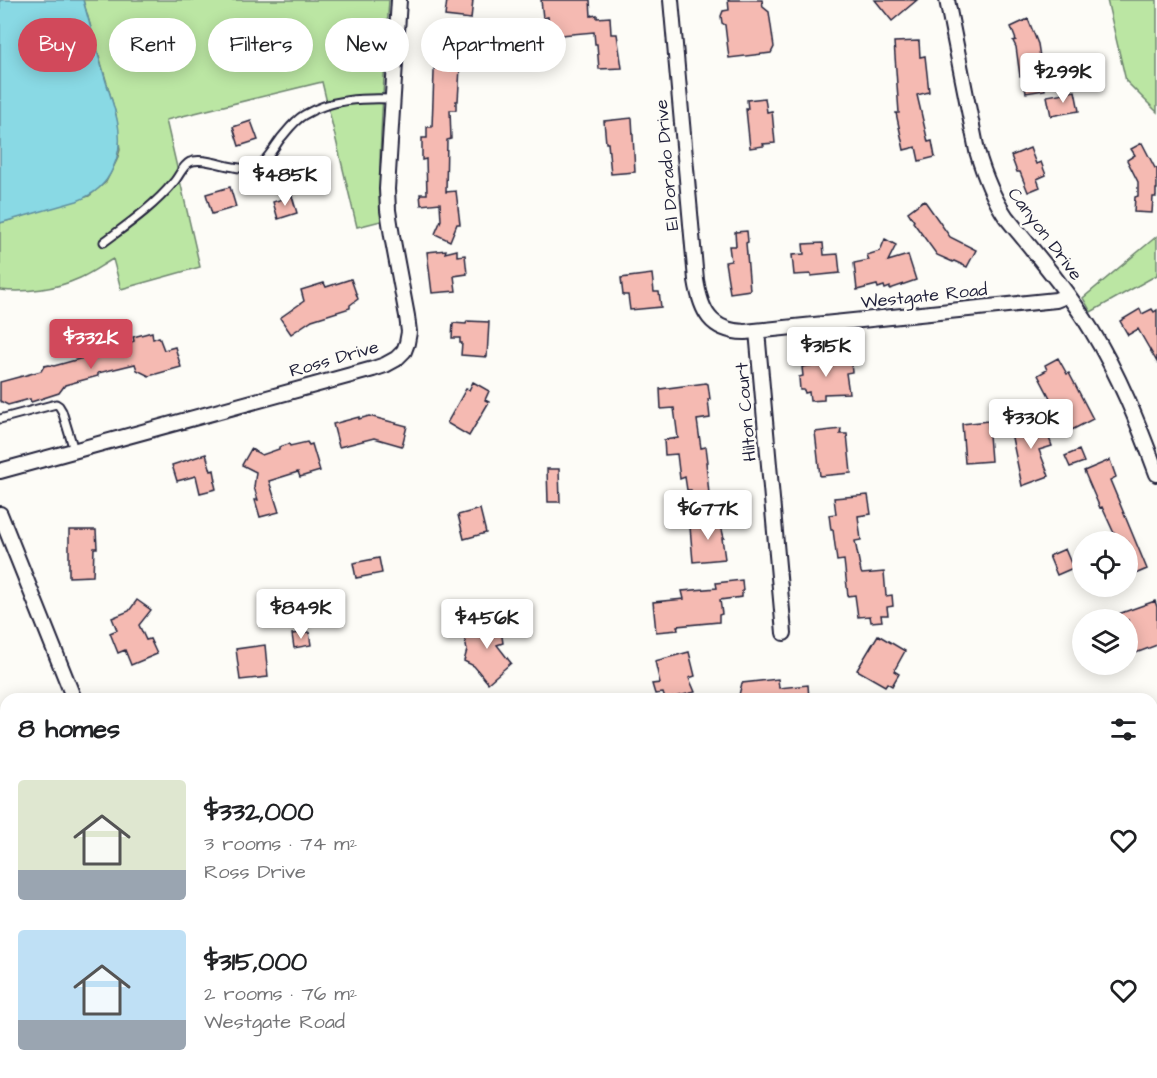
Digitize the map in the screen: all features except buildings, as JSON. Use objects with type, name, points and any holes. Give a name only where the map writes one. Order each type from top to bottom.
[{"type":"street","name":"Ross Drive","points":[[0,471],[373,369],[396,359],[404,351],[409,332],[388,210],[388,165],[399,0]]},
{"type":"street","name":"El Dorado Drive","points":[[670,0],[696,280],[702,305],[713,323]]},
{"type":"street","name":"Canyon Drive","points":[[947,0],[983,172],[1006,217],[1068,295],[1093,332],[1136,419],[1157,474]]},
{"type":"street","name":"Westgate Road","points":[[713,323],[735,332],[757,331],[1056,300],[1068,295]]},
{"type":"street","name":"Hilton Court","points":[[757,331],[784,633]]},
{"type":"street","points":[[0,514],[72,693]]},
{"type":"lane","points":[[104,243],[154,203],[175,182],[183,168],[191,162],[200,161],[249,169],[261,165],[282,137],[302,116],[329,104],[370,98],[392,99]]},
{"type":"lane","points":[[0,419],[56,404],[62,411],[74,450]]},
{"type":"green space","points":[[83,0],[389,0],[388,18],[325,18],[325,72],[385,72],[379,188],[381,221],[357,227],[322,82],[166,120],[200,267],[121,289],[113,259],[84,276],[61,285],[30,290],[0,290],[0,223],[89,196],[106,182],[117,160],[120,150],[116,115],[97,49],[97,18],[88,18]]},
{"type":"green space","points":[[1107,0],[1157,0],[1157,112],[1126,81]]},
{"type":"green space","points":[[1157,236],[1157,275],[1091,312],[1083,298]]},
{"type":"water","points":[[0,0],[83,0],[88,18],[18,18],[18,72],[97,72],[97,50],[118,122],[117,156],[103,184],[89,195],[77,201],[0,223]]}]
